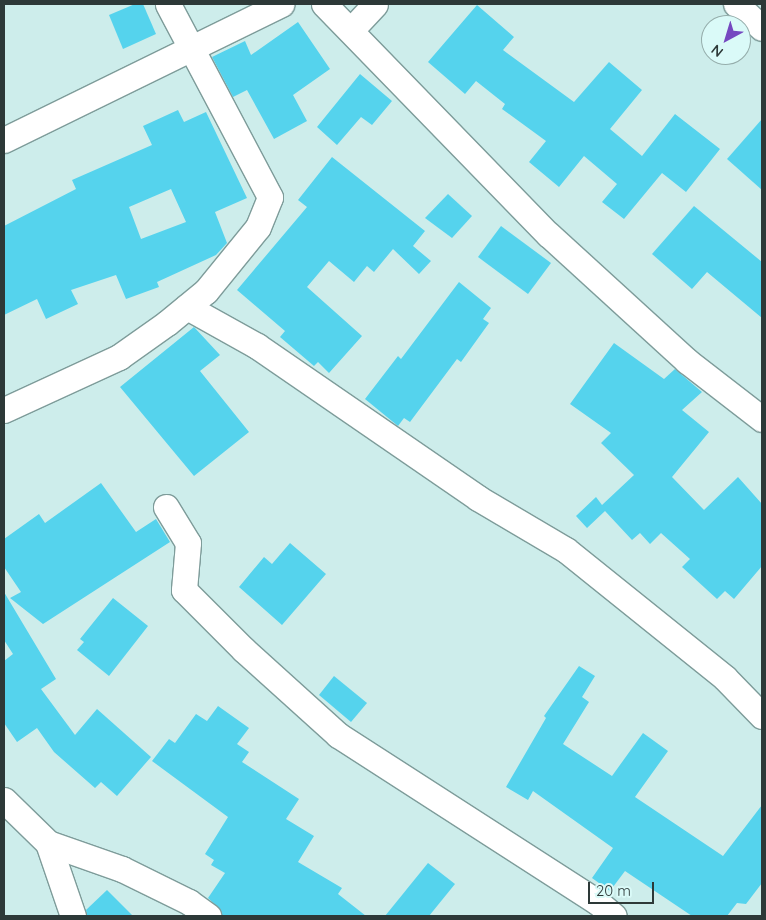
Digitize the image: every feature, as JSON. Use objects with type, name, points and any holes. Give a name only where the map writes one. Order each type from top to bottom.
[{"type":"street","points":[[4,410],[119,357],[206,291],[258,227],[270,197],[168,4]]},
{"type":"street","points":[[4,140],[191,50],[281,4]]},
{"type":"street","points":[[324,4],[549,235],[687,360],[762,419]]},
{"type":"street","points":[[351,30],[375,4]]},
{"type":"street","points":[[736,4],[762,28]]},
{"type":"street","points":[[187,306],[257,346],[478,498],[566,550],[725,678],[762,716]]},
{"type":"street","points":[[166,507],[188,543],[184,590],[252,657],[338,735],[597,911]]},
{"type":"street","points":[[4,800],[48,843],[122,869],[188,902],[208,916]]},
{"type":"street","points":[[48,843],[73,916]]},
{"type":"building","points":[[135,4],[143,4],[156,34],[123,49],[109,15]]},
{"type":"building","points":[[477,5],[514,37],[503,50],[574,102],[609,62],[642,90],[610,129],[642,156],[675,114],[720,149],[686,192],[662,173],[624,219],[602,202],[617,184],[584,156],[559,187],[529,162],[546,141],[502,109],[505,104],[476,81],[465,94],[428,62]]},
{"type":"building","points":[[298,22],[330,69],[293,95],[307,121],[274,139],[247,90],[233,97],[212,57],[245,41],[251,55]]},
{"type":"building","points":[[360,74],[392,101],[372,125],[361,117],[337,145],[317,127]]},
{"type":"building","points":[[178,110],[184,122],[206,112],[247,198],[215,212],[227,243],[216,255],[157,282],[159,287],[126,299],[116,275],[71,290],[78,304],[46,319],[37,299],[4,315],[4,226],[76,189],[72,180],[152,145],[143,126]],"holes":[[[171,189],[186,222],[141,239],[129,207]]]},
{"type":"building","points":[[762,119],[762,190],[727,159]]},
{"type":"building","points":[[332,157],[425,231],[413,246],[431,261],[419,274],[393,249],[374,272],[367,266],[354,282],[329,261],[307,287],[362,336],[329,373],[318,362],[314,366],[280,337],[285,331],[237,290],[307,207],[298,200]]},
{"type":"building","points":[[448,194],[472,216],[452,238],[425,218]]},
{"type":"building","points":[[694,206],[762,262],[762,318],[707,272],[692,289],[652,254]]},
{"type":"building","points":[[501,226],[551,263],[528,294],[478,257]]},
{"type":"building","points":[[459,282],[491,308],[483,319],[489,323],[461,362],[457,359],[410,422],[404,418],[398,426],[365,399],[398,356],[401,359]]},
{"type":"building","points":[[194,327],[220,355],[200,371],[249,432],[194,476],[120,387]]},
{"type":"building","points":[[614,343],[664,379],[675,369],[702,392],[682,410],[709,432],[672,477],[704,510],[738,477],[762,504],[762,566],[734,599],[725,591],[717,599],[682,567],[690,559],[661,533],[650,544],[640,533],[632,540],[605,511],[587,528],[576,516],[596,497],[602,505],[634,475],[601,443],[611,433],[570,404]]},
{"type":"building","points":[[101,483],[136,532],[156,519],[170,542],[43,624],[10,598],[21,592],[4,567],[4,539],[39,514],[45,523]]},
{"type":"building","points":[[290,543],[326,574],[282,625],[239,587],[264,557],[272,564]]},
{"type":"building","points":[[4,592],[56,679],[41,689],[75,735],[97,709],[151,757],[117,796],[101,782],[95,788],[54,752],[37,728],[17,742],[4,723],[4,661],[13,654],[4,640]]},
{"type":"building","points":[[113,598],[148,626],[109,676],[77,650],[84,642],[80,639]]},
{"type":"building","points":[[579,666],[595,676],[582,697],[589,702],[563,744],[612,776],[643,733],[668,751],[635,797],[723,856],[762,805],[762,883],[746,904],[737,903],[727,916],[692,916],[625,871],[610,891],[592,878],[613,848],[533,791],[528,800],[506,787],[546,718],[544,716]]},
{"type":"building","points":[[334,676],[367,703],[351,722],[319,695]]},
{"type":"building","points":[[218,706],[249,728],[237,744],[249,752],[242,762],[299,799],[286,819],[314,836],[298,862],[342,888],[338,894],[366,916],[222,916],[221,910],[208,898],[225,873],[211,865],[214,860],[205,854],[228,817],[152,761],[169,739],[175,743],[196,714],[207,721]]},
{"type":"building","points":[[428,863],[455,884],[429,916],[385,916]]},
{"type":"building","points":[[107,890],[133,916],[87,916],[86,910]]}]
